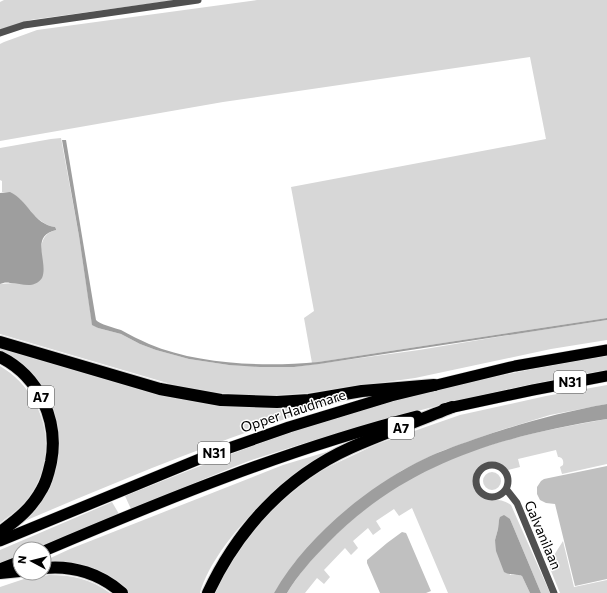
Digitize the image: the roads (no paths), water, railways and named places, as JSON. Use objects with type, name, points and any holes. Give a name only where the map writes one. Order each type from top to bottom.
[{"type":"highway","name":"N31","points":[[0,342],[160,389],[221,400],[277,402],[309,400],[362,391],[434,385]]},
{"type":"highway","name":"Opper Haudmare","points":[[0,541],[108,495],[209,455],[297,425],[391,396],[434,385],[515,366],[607,350]]},
{"type":"highway","name":"A7","points":[[0,357],[19,370],[35,388],[49,413],[53,434],[53,452],[49,471],[43,487],[27,510],[0,532]]},
{"type":"highway","name":"N31","points":[[52,548],[179,495],[278,458],[335,439],[452,407],[607,376]]},
{"type":"highway","name":"A7","points":[[208,593],[230,552],[242,535],[264,509],[296,480],[350,448],[452,407]]},
{"type":"highway","points":[[0,569],[12,564]]},
{"type":"highway","points":[[52,568],[61,567],[85,572],[112,584],[122,593]]},
{"type":"highway","points":[[0,573],[12,572]]},
{"type":"street","points":[[0,33],[24,25],[198,0]]},
{"type":"street","points":[[488,466],[500,468],[505,472],[508,478],[506,490],[496,497],[484,495],[479,491],[477,485],[476,479],[478,473],[483,468],[488,466]]},
{"type":"street","name":"Galvanilaan","points":[[506,490],[517,503],[554,593]]}]
